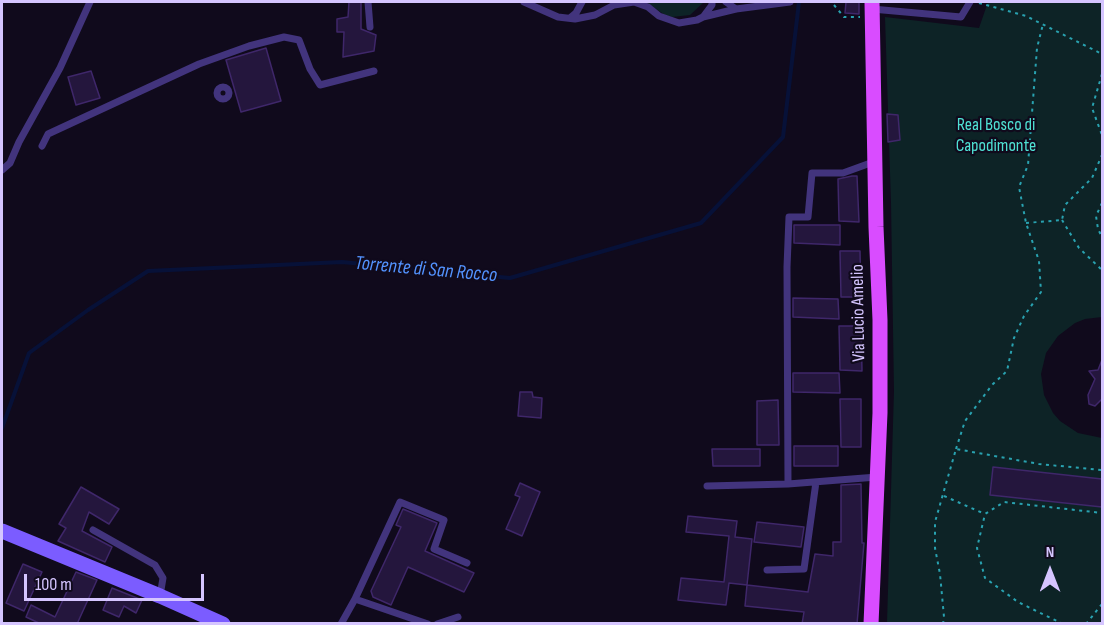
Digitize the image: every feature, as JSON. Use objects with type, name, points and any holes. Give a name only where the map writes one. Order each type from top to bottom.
[{"type":"main road","name":"Via Lucio Amelio","points":[[869,9],[880,320],[880,413],[872,624]]},
{"type":"main road","points":[[2,531],[223,624]]},
{"type":"lane","points":[[2,170],[10,164],[19,142],[60,68],[90,2]]},
{"type":"lane","points":[[368,2],[370,27]]},
{"type":"lane","points":[[524,2],[558,17],[570,18],[595,15],[614,5],[634,2],[648,7],[659,16],[679,23],[736,9],[790,2]]},
{"type":"lane","points":[[570,18],[582,2]]},
{"type":"lane","points":[[703,17],[712,2]]},
{"type":"lane","points":[[726,2],[736,9]]},
{"type":"lane","points":[[869,9],[961,17],[970,2]]},
{"type":"lane","points":[[42,146],[48,134],[199,64],[249,46],[284,37],[299,40],[310,69],[320,85],[374,71]]},
{"type":"lane","points":[[788,484],[787,267],[789,217],[808,217],[812,173],[843,173],[876,161]]},
{"type":"lane","points":[[708,486],[788,484],[877,477]]},
{"type":"lane","points":[[767,570],[804,569],[816,482]]},
{"type":"lane","points":[[341,624],[400,502],[444,520],[434,549],[467,564]]},
{"type":"lane","points":[[93,530],[155,565],[162,578],[160,596]]},
{"type":"lane","points":[[355,599],[428,624]]},
{"type":"lane","points":[[437,624],[458,617]]},
{"type":"path","points":[[970,2],[992,5],[1026,16],[1102,54]]},
{"type":"path","points":[[834,5],[844,17],[869,9]]},
{"type":"path","points":[[943,624],[940,574],[935,548],[935,522],[956,449],[969,414],[992,385],[1007,371],[1014,338],[1024,316],[1041,292],[1038,261],[1026,223],[1019,187],[1028,165],[1037,48],[1043,24]]},
{"type":"path","points":[[1102,74],[1092,108],[1102,135]]},
{"type":"path","points":[[1102,155],[1092,178],[1065,205],[1062,220],[1079,248],[1102,270]]},
{"type":"path","points":[[1102,203],[1096,216],[1102,237]]},
{"type":"path","points":[[1026,223],[1062,220]]},
{"type":"path","points":[[956,449],[1038,464],[1102,470]]},
{"type":"path","points":[[943,495],[985,514]]},
{"type":"path","points":[[1063,624],[1018,602],[985,578],[977,548],[985,514],[1004,502],[1102,513]]},
{"type":"path","points":[[1086,624],[1102,603]]},
{"type":"green space","points":[[646,2],[704,2],[690,15],[672,17]]},
{"type":"green space","name":"Real Bosco di Capodimonte","points":[[988,2],[1102,2],[1102,317],[1075,323],[1058,336],[1046,353],[1041,374],[1044,395],[1060,421],[1078,433],[1102,438],[1102,623],[887,623],[894,391],[885,17],[979,28]]},
{"type":"building","points":[[349,2],[361,2],[361,29],[376,35],[374,51],[343,57],[344,32],[337,32],[337,19],[348,17]]},
{"type":"building","points":[[846,2],[859,2],[859,14],[845,13]]},
{"type":"building","points":[[266,48],[281,101],[241,112],[226,60]]},
{"type":"building","points":[[91,71],[100,98],[76,105],[68,77]]},
{"type":"building","points":[[887,114],[898,115],[900,140],[888,142]]},
{"type":"building","points":[[857,176],[859,222],[839,221],[838,179]]},
{"type":"building","points":[[794,225],[840,225],[840,245],[794,243]]},
{"type":"building","points":[[840,251],[860,251],[861,297],[841,297]]},
{"type":"building","points":[[793,298],[838,299],[839,319],[793,317]]},
{"type":"building","points":[[839,326],[861,326],[862,371],[840,370]]},
{"type":"building","points":[[1102,360],[1102,399],[1095,406],[1089,404],[1088,395],[1095,379],[1089,371],[1098,370]]},
{"type":"building","points":[[793,373],[839,373],[840,393],[793,392]]},
{"type":"building","points":[[520,392],[532,392],[533,397],[542,398],[541,418],[518,416]]},
{"type":"building","points":[[840,399],[861,399],[861,447],[841,447]]},
{"type":"building","points":[[778,400],[779,445],[757,445],[757,401]]},
{"type":"building","points":[[794,446],[838,446],[838,466],[794,466]]},
{"type":"building","points":[[712,449],[760,449],[760,466],[713,466]]},
{"type":"building","points":[[993,467],[1102,479],[1102,507],[990,495]]},
{"type":"building","points":[[520,483],[540,492],[522,536],[506,529],[520,497],[515,495]]},
{"type":"building","points":[[861,484],[862,543],[864,543],[857,624],[802,624],[804,612],[745,606],[747,585],[808,592],[815,554],[833,556],[833,542],[841,542],[841,485]]},
{"type":"building","points":[[81,487],[119,509],[109,524],[89,512],[82,531],[112,547],[105,562],[58,541],[66,528],[59,524]]},
{"type":"building","points":[[403,509],[437,523],[425,551],[474,573],[464,592],[408,567],[391,605],[373,597],[371,591],[401,527],[396,525]]},
{"type":"building","points":[[688,516],[737,521],[735,537],[752,539],[747,585],[729,583],[726,605],[678,600],[681,578],[724,582],[729,536],[686,532]]},
{"type":"building","points":[[757,522],[804,527],[801,547],[754,542]]},
{"type":"building","points":[[23,564],[42,572],[24,611],[6,603]]},
{"type":"building","points":[[76,572],[97,580],[77,624],[41,624],[26,617],[31,605],[55,617]]},
{"type":"building","points":[[112,588],[142,600],[136,613],[124,606],[119,617],[103,610]]},
{"type":"waterway","name":"Torrente di San Rocco","points":[[2,428],[29,353],[88,310],[148,271],[342,262],[510,278],[701,223],[783,137],[799,2]]}]
